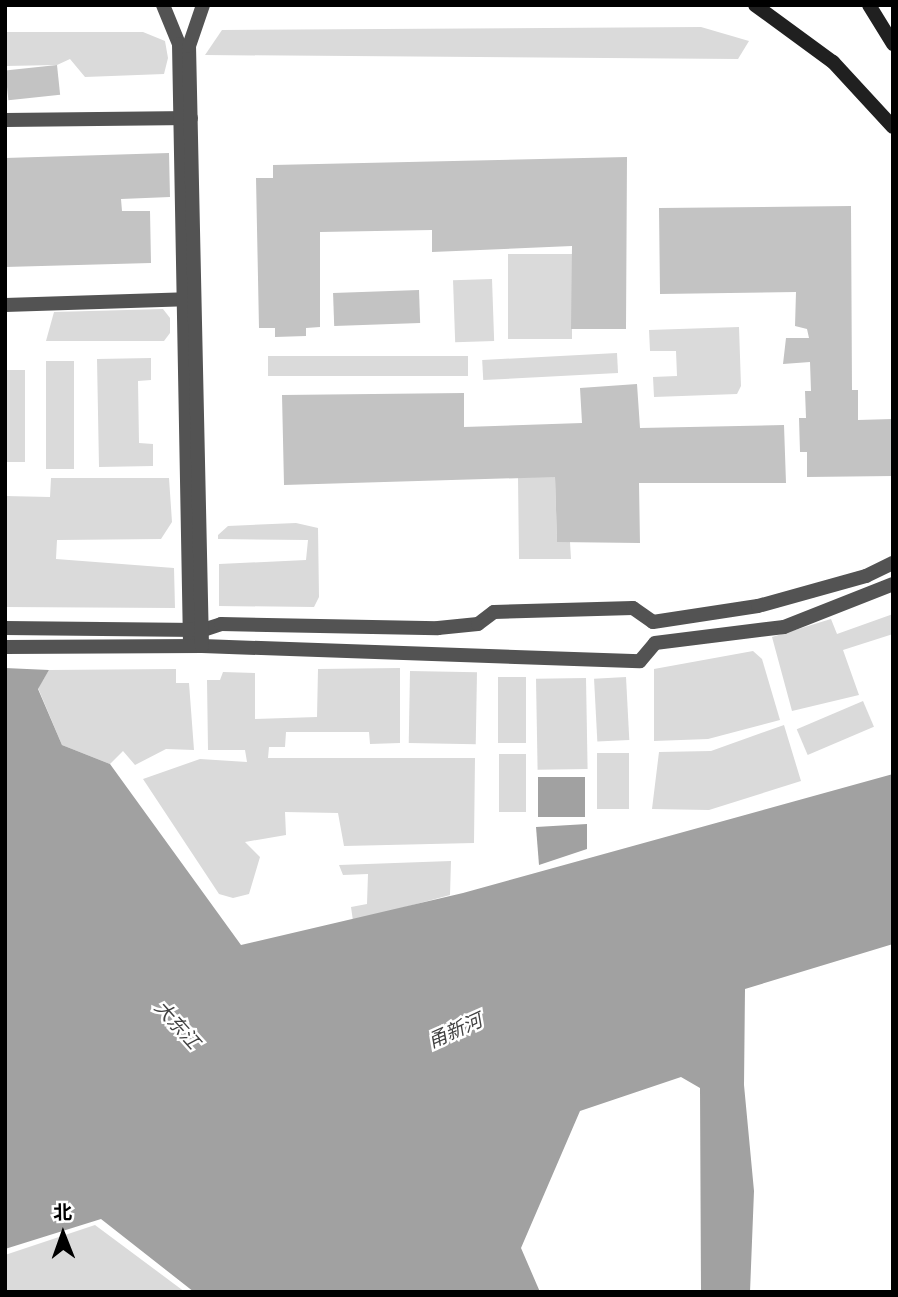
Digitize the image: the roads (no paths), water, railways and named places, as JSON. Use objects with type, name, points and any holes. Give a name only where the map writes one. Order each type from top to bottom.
[{"type":"main road","points":[[755,5],[832,62],[893,127]]},
{"type":"main road","points":[[869,5],[893,44]]},
{"type":"street","points":[[163,5],[178,44],[186,118]]},
{"type":"street","points":[[196,646],[186,118],[189,46],[203,5]]},
{"type":"street","points":[[5,120],[186,118]]},
{"type":"street","points":[[5,305],[190,299]]},
{"type":"street","points":[[5,628],[197,630],[221,624],[438,628],[478,624],[494,612],[633,608],[653,622],[758,606],[866,576],[893,563]]},
{"type":"street","points":[[5,647],[196,646],[640,661],[655,643],[784,627],[893,584]]},
{"type":"water","points":[[5,668],[49,670],[38,689],[62,745],[110,764],[241,945],[463,893],[893,774],[893,944],[745,989],[744,1085],[754,1191],[750,1292],[701,1292],[700,1088],[681,1077],[580,1111],[521,1248],[540,1292],[194,1292],[101,1219],[5,1249]]},
{"type":"water","points":[[538,777],[585,777],[585,817],[538,817]]},
{"type":"water","points":[[587,824],[587,849],[539,865],[536,827]]},
{"type":"water label","name":"大东江","points":[[177,1025]]},
{"type":"water label","name":"甬新河","points":[[455,1031]]}]
